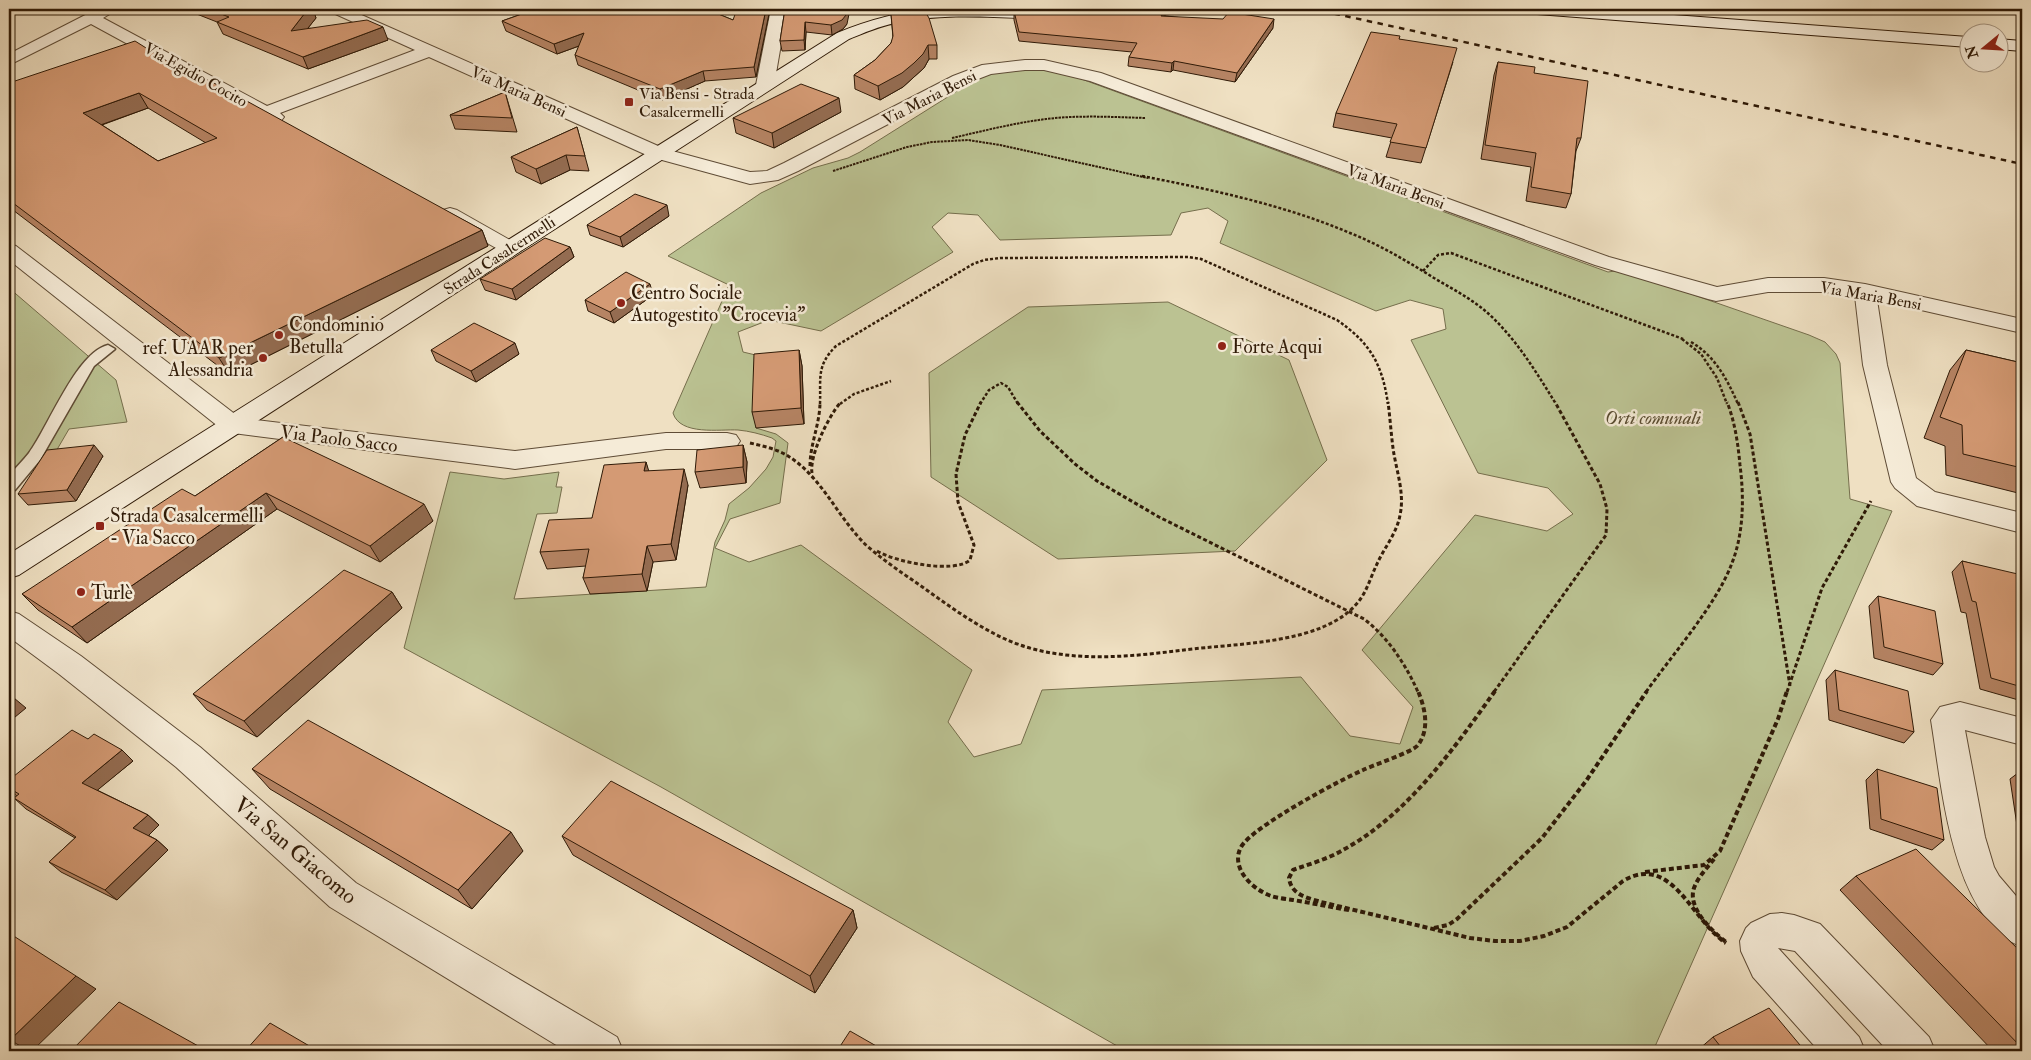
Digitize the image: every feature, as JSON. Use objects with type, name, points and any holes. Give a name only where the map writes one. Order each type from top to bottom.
[{"type":"street","points":[[9,60],[109,9]]},
{"type":"street","name":"Via Maria Bensi","points":[[336,9],[429,51],[666,143],[736,175],[750,178],[770,176],[791,167],[972,74],[1005,66],[1044,65],[1095,77],[1602,261],[1716,294],[1768,286],[1824,285],[1865,291],[2022,326]]},
{"type":"street","points":[[765,85],[779,9]]},
{"type":"street","points":[[1110,12],[1175,9]]},
{"type":"street","points":[[1536,9],[1958,41]]},
{"type":"street","name":"Strada Casalcermelli","points":[[9,568],[510,248],[666,143],[853,32],[913,12],[1063,14]]},
{"type":"street","name":"Via Egidio Cocito","points":[[92,18],[290,126]]},
{"type":"street","points":[[2008,45],[2022,46]]},
{"type":"street","points":[[266,112],[429,51]]},
{"type":"street","name":"Via Maria Bensi","points":[[666,143],[791,167]]},
{"type":"street","points":[[432,204],[510,248]]},
{"type":"street","points":[[9,250],[233,425]]},
{"type":"street","points":[[1865,291],[1875,365],[1904,482],[1926,500],[2022,523]]},
{"type":"street","name":"Via Paolo Sacco","points":[[233,425],[515,460],[666,441],[727,441]]},
{"type":"street","name":"Via San Giacomo","points":[[9,622],[70,665],[188,757],[344,895],[603,1051]]},
{"type":"street","points":[[2022,732],[1960,716],[1951,716],[1948,720],[1968,837],[1977,868],[1986,888],[2022,929]]},
{"type":"street","points":[[1845,1051],[1766,964],[1760,951],[1759,940],[1764,934],[1781,930],[1807,937],[1914,1051]]},
{"type":"lane","points":[[9,486],[35,456],[89,363],[108,349]]},
{"type":"path","points":[[829,172],[893,150],[1002,127],[1058,118],[1094,116],[1153,118]]},
{"type":"path","points":[[932,142],[968,140],[983,142],[1065,161],[1186,184],[1244,198],[1348,233],[1384,248],[1474,302],[1486,312],[1534,370],[1557,404],[1597,479],[1608,505],[1609,524],[1606,535],[1488,701],[1419,789],[1381,825],[1342,851],[1297,867],[1290,873],[1291,888],[1300,895],[1415,924],[1495,943],[1517,942],[1543,936],[1567,927],[1591,910],[1611,891],[1640,873],[1700,866],[1710,862],[1717,855]]},
{"type":"path","points":[[1423,271],[1438,255],[1451,253],[1682,339],[1700,347],[1715,363],[1742,412],[1750,434],[1790,686]]},
{"type":"path","points":[[727,441],[762,444],[798,462],[812,474],[840,516],[866,544],[889,564],[963,615],[1013,643],[1049,653],[1113,656],[1158,653],[1280,638],[1316,631],[1352,611],[1361,599],[1401,513],[1400,482],[1387,391],[1380,369],[1365,340],[1337,320],[1194,257],[1000,258],[984,260],[973,264],[836,346],[827,355],[820,372],[820,412],[810,451],[812,474]]},
{"type":"path","points":[[1415,924],[1434,928],[1452,923],[1542,838],[1568,804],[1710,601],[1732,563],[1743,506],[1736,441],[1728,400],[1721,383],[1704,356],[1694,346],[1682,339]]},
{"type":"path","points":[[810,466],[827,423],[838,404],[848,396],[891,381]]},
{"type":"path","points":[[866,544],[882,555],[901,561],[948,566],[962,565],[970,561],[974,549],[962,515],[956,488],[958,456],[965,432],[980,404],[992,386],[1001,383],[1008,387],[1017,403],[1050,442],[1097,481],[1182,528],[1334,604],[1352,611],[1370,623],[1391,646],[1417,686],[1426,713],[1422,742],[1417,747],[1362,770],[1297,805],[1258,831],[1242,845],[1238,856],[1241,872],[1246,879],[1271,896],[1383,916]]},
{"type":"path","points":[[1640,873],[1656,875],[1669,881],[1715,936],[1730,945],[1711,928],[1693,900],[1693,892],[1717,855],[1774,728],[1790,686],[1822,588],[1871,501]]},
{"type":"green space","name":"Orti comunali","points":[[1025,69],[1054,71],[1076,77],[1608,272],[1622,270],[1809,335],[1825,342],[1836,354],[1840,363],[1850,499],[1892,511],[1653,1051],[1126,1051],[661,787],[404,648],[450,472],[504,479],[559,472],[556,487],[562,487],[557,513],[537,514],[514,599],[706,587],[715,542],[725,520],[729,504],[749,488],[766,469],[773,457],[776,441],[772,438],[746,431],[701,430],[684,425],[677,420],[673,413],[729,285],[668,256],[761,193],[813,168],[848,158],[860,152],[970,83],[991,73]],"holes":[[[1208,208],[1228,221],[1220,243],[1376,311],[1410,300],[1443,309],[1446,329],[1411,340],[1478,473],[1548,488],[1573,514],[1547,531],[1475,515],[1362,650],[1413,707],[1400,744],[1350,736],[1301,677],[1042,690],[1021,744],[974,757],[948,722],[972,670],[801,545],[749,562],[715,548],[730,519],[780,503],[788,443],[776,434],[756,428],[757,370],[802,366],[743,352],[738,332],[769,320],[821,331],[953,252],[932,227],[948,213],[978,215],[1000,240],[1171,235],[1181,213]]]},
{"type":"green space","points":[[9,288],[116,380],[127,422],[69,429],[55,453],[31,456],[9,481]]},
{"type":"green space","points":[[1168,302],[1289,360],[1327,460],[1235,551],[1058,559],[931,477],[929,373],[1028,307]]},
{"type":"building","points":[[208,9],[308,9],[291,31],[367,20],[383,27],[303,57],[217,22],[229,17]]},
{"type":"building","points":[[536,9],[706,9],[733,20],[737,9],[766,9],[754,67],[703,71],[660,89],[575,55],[584,33],[554,44],[502,21]]},
{"type":"building","points":[[785,9],[847,9],[846,15],[842,20],[831,25],[805,22],[804,40],[780,41]]},
{"type":"building","points":[[1165,9],[1161,16],[1223,19],[1229,12],[1274,19],[1237,73],[1174,61],[1172,63],[1129,57],[1137,43],[1019,32],[1014,11]]},
{"type":"building","points":[[924,10],[929,18],[937,45],[928,45],[923,54],[902,73],[878,86],[854,75],[875,60],[891,43],[893,36],[891,14]]},
{"type":"building","points":[[1371,32],[1400,36],[1399,39],[1457,48],[1426,148],[1390,142],[1397,124],[1336,113]]},
{"type":"building","points":[[135,41],[170,63],[212,82],[482,230],[219,358],[9,200],[9,83]],"holes":[[[139,93],[217,138],[158,161],[83,113]]]},
{"type":"building","points":[[1498,62],[1535,67],[1534,73],[1588,81],[1581,138],[1577,138],[1571,194],[1531,187],[1536,153],[1485,145]]},
{"type":"building","points":[[801,84],[839,98],[772,133],[733,118]]},
{"type":"building","points":[[505,92],[512,118],[450,115]]},
{"type":"building","points":[[577,127],[585,156],[566,155],[536,169],[511,157]]},
{"type":"building","points":[[635,194],[667,205],[620,237],[587,225]]},
{"type":"building","points":[[545,238],[570,247],[512,289],[480,279]]},
{"type":"building","points":[[626,272],[650,284],[610,312],[585,300]]},
{"type":"building","points":[[474,323],[515,343],[471,371],[431,350]]},
{"type":"building","points":[[799,350],[801,408],[752,412],[754,354]]},
{"type":"building","points":[[1966,350],[2022,363],[2022,468],[1963,454],[1962,425],[1940,417]]},
{"type":"building","points":[[283,437],[424,504],[370,546],[266,493],[72,627],[22,594],[182,489],[195,496]]},
{"type":"building","points":[[94,445],[67,490],[18,494],[47,450]]},
{"type":"building","points":[[743,445],[743,467],[695,472],[697,450]]},
{"type":"building","points":[[646,462],[644,471],[684,469],[671,544],[647,546],[642,574],[583,578],[589,549],[540,552],[549,520],[592,518],[604,465]]},
{"type":"building","points":[[1962,561],[2022,575],[2022,687],[1991,678],[1976,602],[1972,601]]},
{"type":"building","points":[[344,570],[392,592],[244,721],[193,694]]},
{"type":"building","points":[[1878,596],[1935,611],[1943,664],[1884,647]]},
{"type":"building","points":[[1835,670],[1908,691],[1914,732],[1839,710]]},
{"type":"building","points":[[9,695],[14,698],[9,702]]},
{"type":"building","points":[[308,720],[511,832],[458,890],[252,769]]},
{"type":"building","points":[[72,730],[88,739],[94,734],[122,750],[82,783],[148,815],[133,828],[157,840],[105,890],[49,862],[76,837],[14,798],[19,794],[9,788],[9,780]]},
{"type":"building","points":[[1877,769],[1937,788],[1944,840],[1881,819]]},
{"type":"building","points":[[611,781],[853,910],[810,976],[562,836]]},
{"type":"building","points":[[1916,849],[2022,953],[2022,1048],[1856,876]]},
{"type":"building","points":[[9,933],[76,976],[10,1040],[9,1039]]},
{"type":"building","points":[[119,1002],[200,1047],[196,1051],[71,1051]]},
{"type":"building","points":[[1769,1008],[1805,1051],[1724,1051],[1713,1037]]},
{"type":"building","points":[[270,1023],[318,1051],[245,1051]]},
{"type":"building","points":[[850,1031],[885,1051],[837,1051]]},
{"type":"railway","points":[[1313,9],[2022,164]]},
{"type":"place","name":"Via Bensi - Strada Casalcermelli","points":[[629,102]]},
{"type":"place","name":"Centro Sociale Autogestito \"Crocevia\"","points":[[621,303]]},
{"type":"place","name":"Condominio Betulla","points":[[279,335]]},
{"type":"place","name":"Forte Acqui","points":[[1222,346]]},
{"type":"place","name":"ref. UAAR per Alessandria","points":[[263,358]]},
{"type":"place","name":"Strada Casalcermelli - Via Sacco","points":[[100,526]]},
{"type":"place","name":"Turlè","points":[[81,592]]}]
